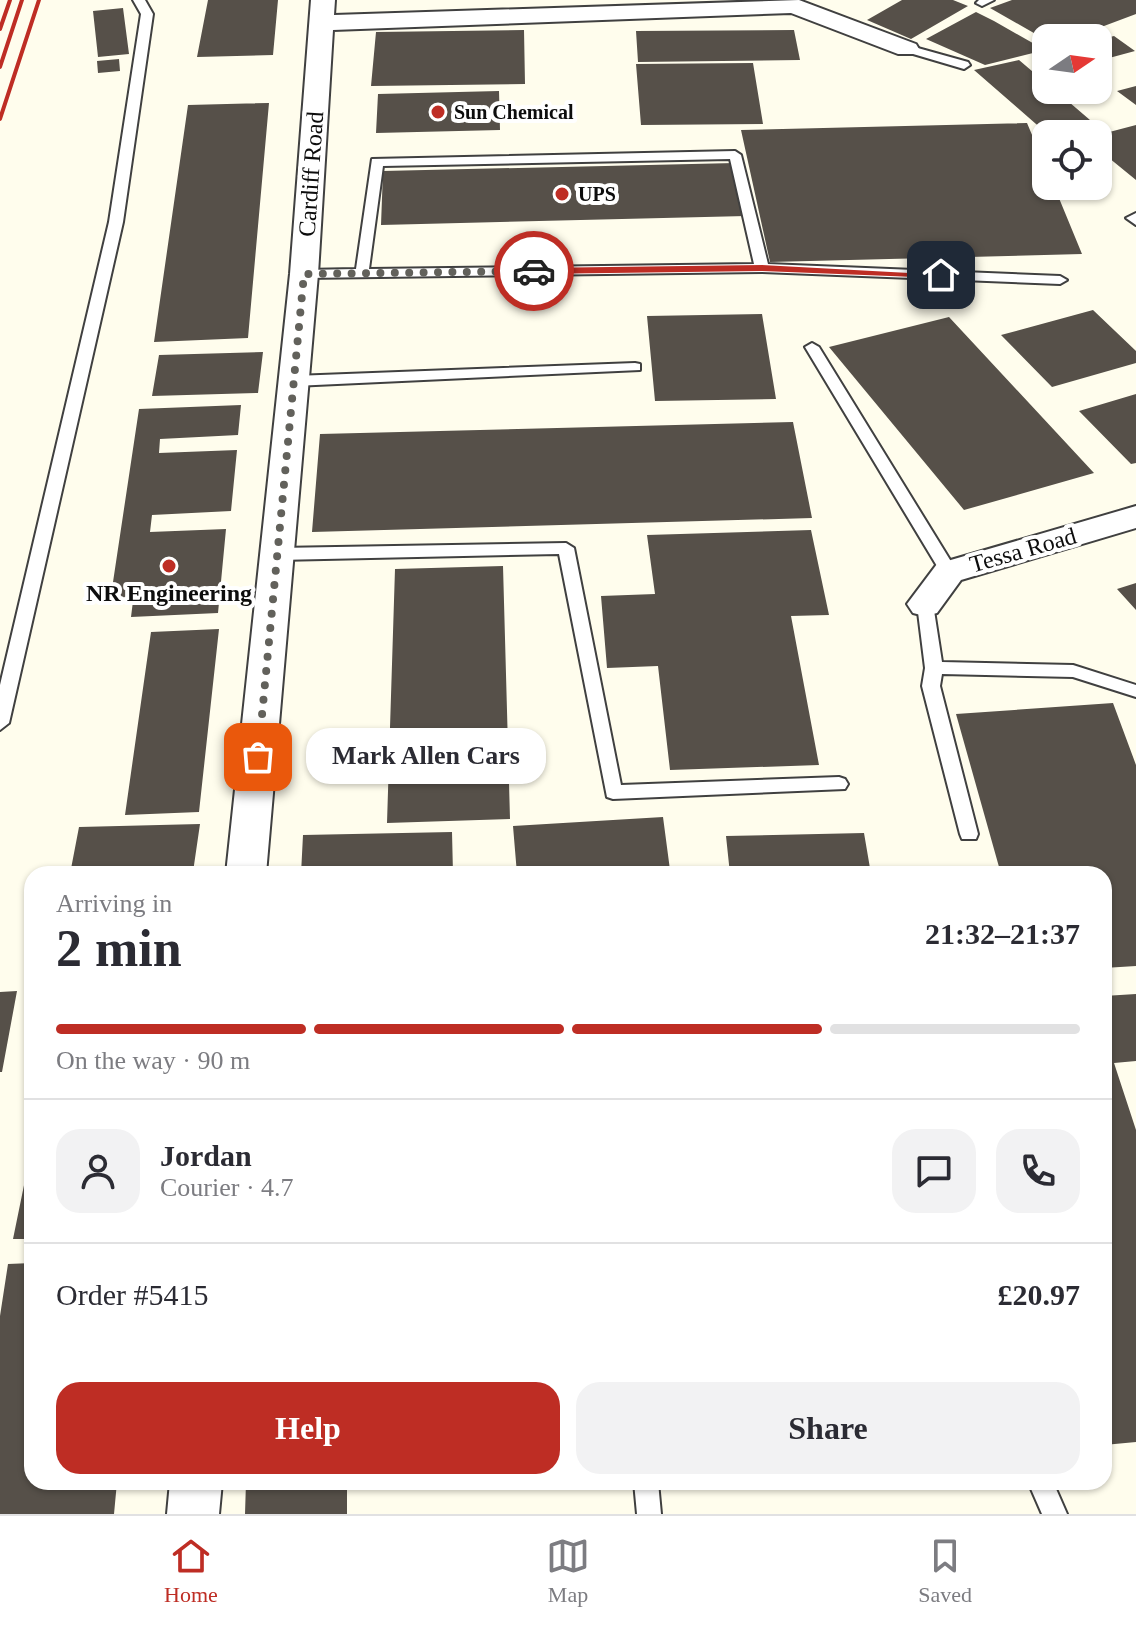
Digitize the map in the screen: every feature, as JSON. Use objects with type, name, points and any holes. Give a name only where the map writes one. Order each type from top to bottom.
[{"type":"street","points":[[322,11],[794,6],[907,49]]},
{"type":"street","name":"Cardiff Road","points":[[247,866],[304,274],[322,11]]},
{"type":"street","name":"Tessa Road","points":[[925,604],[949,572],[1136,517]]},
{"type":"street","points":[[193,1514],[195,1490]]},
{"type":"lane","points":[[0,723],[116,222],[147,14],[139,0]]},
{"type":"lane","points":[[907,49],[964,65]]},
{"type":"lane","points":[[362,273],[377,162],[735,155],[762,268]]},
{"type":"lane","points":[[304,274],[762,268],[1060,280]]},
{"type":"lane","points":[[812,347],[949,572]]},
{"type":"lane","points":[[294,381],[635,367]]},
{"type":"lane","points":[[278,554],[566,548],[613,792],[839,784]]},
{"type":"lane","points":[[925,604],[934,668],[931,686],[969,834]]},
{"type":"lane","points":[[934,668],[1073,671],[1136,691]]},
{"type":"lane","points":[[647,1490],[649,1514]]},
{"type":"lane","points":[[1044,1490],[1055,1514]]},
{"type":"building","points":[[208,0],[278,0],[273,55],[197,57]]},
{"type":"building","points":[[902,0],[953,0],[968,6],[911,39],[867,20]]},
{"type":"building","points":[[1012,0],[1136,0],[1136,14],[1109,24],[1032,24],[1032,32],[990,8]]},
{"type":"building","points":[[123,8],[129,54],[98,57],[93,11]]},
{"type":"building","points":[[976,12],[1032,43],[1032,53],[985,65],[926,39]]},
{"type":"building","points":[[524,30],[525,84],[371,86],[376,32]]},
{"type":"building","points":[[794,30],[800,60],[638,62],[636,31]]},
{"type":"building","points":[[1114,36],[1135,51],[1112,57]]},
{"type":"building","points":[[119,59],[120,71],[98,73],[97,61]]},
{"type":"building","points":[[1019,60],[1032,71],[1032,104],[1071,104],[1090,120],[1032,121],[974,70]]},
{"type":"building","points":[[753,63],[763,124],[641,125],[636,64]]},
{"type":"building","points":[[1136,86],[1136,105],[1117,91]]},
{"type":"building","name":"Sun Chemical","points":[[499,91],[500,130],[376,133],[378,94]]},
{"type":"building","points":[[269,103],[248,338],[154,342],[188,105]]},
{"type":"building","points":[[1027,123],[1032,135],[1032,200],[1060,200],[1082,254],[770,262],[741,130]]},
{"type":"building","points":[[1136,125],[1136,180],[1112,160],[1112,131]]},
{"type":"building","name":"UPS","points":[[735,163],[746,216],[381,225],[383,171]]},
{"type":"building","points":[[1093,310],[1136,351],[1136,363],[1052,387],[1001,335]]},
{"type":"building","points":[[762,314],[776,399],[655,401],[647,316]]},
{"type":"building","points":[[949,317],[1094,473],[964,510],[829,347]]},
{"type":"building","points":[[263,352],[258,393],[152,396],[159,355]]},
{"type":"building","points":[[1136,394],[1136,463],[1131,464],[1079,411]]},
{"type":"building","points":[[241,405],[238,435],[160,439],[159,453],[237,450],[231,511],[152,515],[150,532],[226,529],[218,613],[131,617],[133,601],[110,602],[139,409]]},
{"type":"building","points":[[793,422],[812,518],[312,532],[320,434]]},
{"type":"building","points":[[811,530],[829,615],[791,616],[819,765],[670,770],[658,666],[607,668],[601,596],[655,594],[647,535]]},
{"type":"building","points":[[503,566],[510,819],[387,823],[395,569]]},
{"type":"building","points":[[1136,583],[1136,610],[1117,589]]},
{"type":"building","points":[[219,629],[199,812],[125,815],[151,632]]},
{"type":"building","points":[[1113,703],[1136,765],[1136,966],[1112,968],[1112,866],[999,866],[956,714]]},
{"type":"building","points":[[663,817],[669,866],[516,866],[513,826]]},
{"type":"building","points":[[200,824],[194,866],[72,866],[79,827]]},
{"type":"building","points":[[452,832],[453,866],[301,866],[303,835]]},
{"type":"building","points":[[864,833],[870,866],[729,866],[726,836]]},
{"type":"building","points":[[17,991],[2,1072],[0,1072],[0,992]]},
{"type":"building","points":[[1136,994],[1136,1061],[1114,1063],[1136,1130],[1136,1442],[1112,1444],[1112,996]]},
{"type":"building","points":[[24,1185],[24,1239],[13,1239]]},
{"type":"building","points":[[24,1263],[24,1490],[116,1490],[114,1514],[0,1514],[0,1316],[8,1264]]},
{"type":"building","points":[[246,1490],[347,1490],[347,1514],[245,1514]]},
{"type":"railway","points":[[0,29],[10,0]]},
{"type":"railway","points":[[0,67],[22,0]]},
{"type":"railway","points":[[0,119],[39,0]]},
{"type":"way so far","points":[[258,757],[304,274],[534,271]]},
{"type":"place","name":"Sun Chemical","points":[[438,112]]},
{"type":"place","name":"UPS","points":[[562,194]]},
{"type":"place","name":"NR Engineering","points":[[169,566]]},
{"type":"place","name":"Mark Allen Cars","points":[[258,757]]},
{"type":"route","points":[[534,271],[762,268],[941,275]]}]
